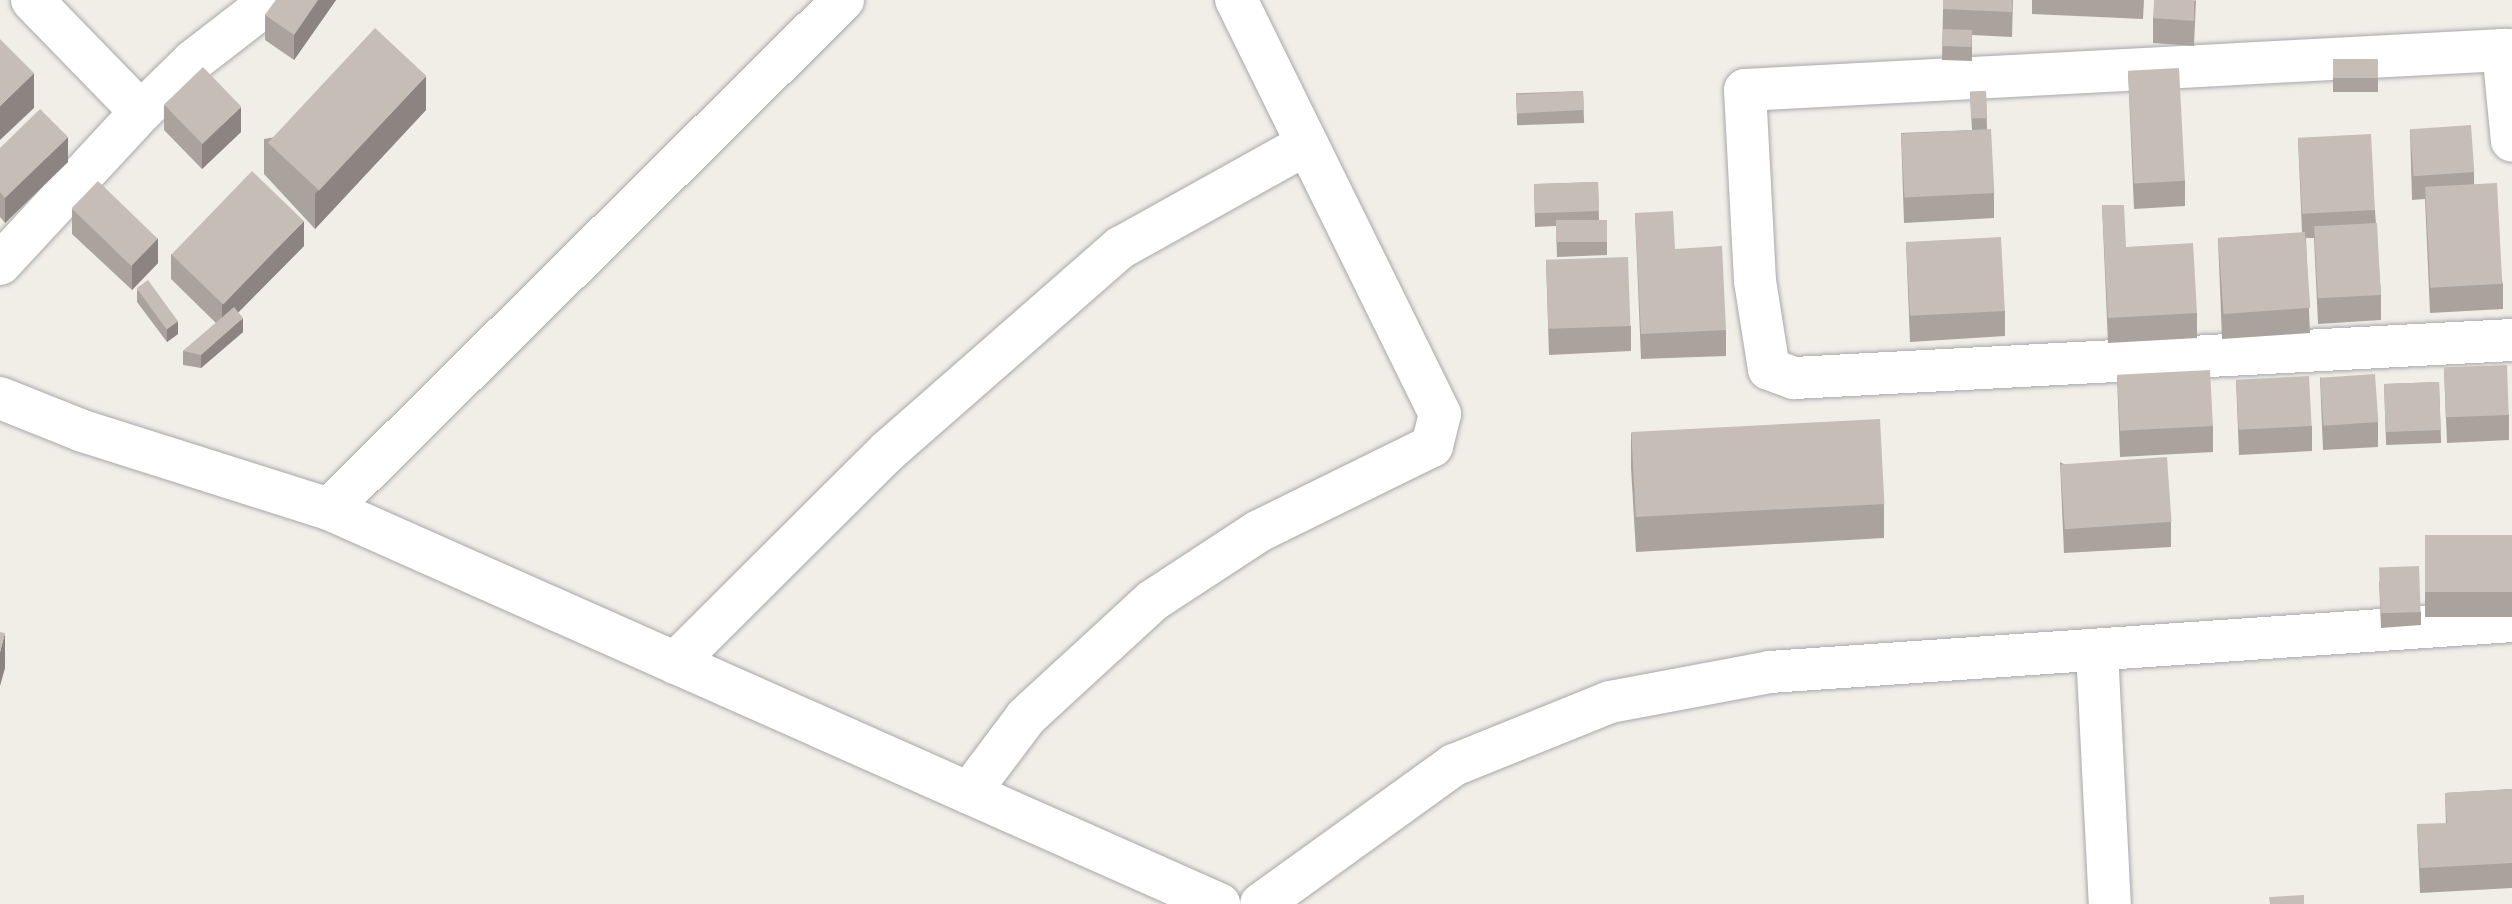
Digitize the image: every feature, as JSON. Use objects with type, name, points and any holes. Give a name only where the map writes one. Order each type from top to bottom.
[{"type":"street","points":[[32,0],[141,112]]},
{"type":"street","points":[[0,264],[141,112],[193,62],[272,0]]},
{"type":"street","points":[[330,509],[843,0]]},
{"type":"street","points":[[969,792],[1026,717],[1152,602],[1259,531],[1432,446],[1440,414],[1236,0]]},
{"type":"street","points":[[2512,140],[2507,50],[1745,90],[1756,280],[1770,369],[1794,378],[2512,340]]},
{"type":"street","points":[[675,662],[889,450],[1120,248],[1307,144]]},
{"type":"street","points":[[0,398],[82,432],[330,509],[1220,904]]},
{"type":"street","points":[[1261,904],[1454,765],[1610,702],[1770,672],[2512,621]]},
{"type":"street","points":[[2098,651],[2110,904]]},
{"type":"building","points":[[276,0],[318,0],[294,35],[265,15]]},
{"type":"building","points":[[1943,0],[2012,0],[2012,12],[1943,9]]},
{"type":"building","points":[[2154,0],[2194,0],[2194,21],[2153,18]]},
{"type":"building","points":[[375,28],[426,76],[319,191],[268,143]]},
{"type":"building","points":[[1943,29],[1972,30],[1971,47],[1942,46]]},
{"type":"building","points":[[0,39],[34,73],[0,106]]},
{"type":"building","points":[[2333,59],[2378,59],[2378,78],[2333,78]]},
{"type":"building","points":[[203,67],[241,107],[202,144],[164,105]]},
{"type":"building","points":[[2179,68],[2185,181],[2134,184],[2128,71]]},
{"type":"building","points":[[1583,91],[1584,110],[1517,113],[1516,95]]},
{"type":"building","points":[[1986,91],[1987,118],[1971,119],[1970,92]]},
{"type":"building","points":[[40,109],[68,137],[5,198],[0,192],[0,148]]},
{"type":"building","points":[[2471,125],[2474,172],[2413,176],[2410,129]]},
{"type":"building","points":[[1991,129],[1994,193],[1904,198],[1901,134]]},
{"type":"building","points":[[2371,134],[2375,210],[2302,214],[2298,138]]},
{"type":"building","points":[[252,171],[304,221],[223,304],[171,254]]},
{"type":"building","points":[[98,181],[158,239],[131,266],[72,208]]},
{"type":"building","points":[[1598,182],[1599,211],[1535,213],[1534,184]]},
{"type":"building","points":[[2497,183],[2502,284],[2430,288],[2425,187]]},
{"type":"building","points":[[2102,205],[2124,205],[2126,247],[2193,243],[2197,313],[2108,318]]},
{"type":"building","points":[[1673,211],[1675,249],[1722,246],[1726,330],[1641,334],[1635,213]]},
{"type":"building","points":[[1556,220],[1607,220],[1607,242],[1556,242]]},
{"type":"building","points":[[2377,223],[2381,295],[2318,298],[2314,226]]},
{"type":"building","points":[[2305,232],[2310,308],[2224,314],[2218,238]]},
{"type":"building","points":[[2001,237],[2005,311],[1910,316],[1906,242]]},
{"type":"building","points":[[1628,257],[1630,326],[1548,329],[1546,260]]},
{"type":"building","points":[[148,280],[178,321],[167,329],[137,288]]},
{"type":"building","points":[[234,307],[243,318],[201,355],[183,351]]},
{"type":"building","points":[[2507,365],[2509,415],[2446,417],[2444,367]]},
{"type":"building","points":[[2210,370],[2213,426],[2120,431],[2117,375]]},
{"type":"building","points":[[2375,374],[2378,422],[2323,426],[2320,378]]},
{"type":"building","points":[[2309,376],[2312,426],[2239,430],[2236,380]]},
{"type":"building","points":[[2439,382],[2441,430],[2386,432],[2384,384]]},
{"type":"building","points":[[1880,419],[1884,504],[1636,517],[1631,432]]},
{"type":"building","points":[[2167,457],[2172,522],[2065,529],[2060,464]]},
{"type":"building","points":[[2425,535],[2512,535],[2512,592],[2425,592]]},
{"type":"building","points":[[2419,566],[2421,612],[2381,613],[2379,567]]},
{"type":"building","points":[[2512,789],[2512,863],[2420,868],[2417,824],[2447,823],[2445,793]]},
{"type":"building","points":[[2304,895],[2304,904],[2270,904],[2269,897]]}]
